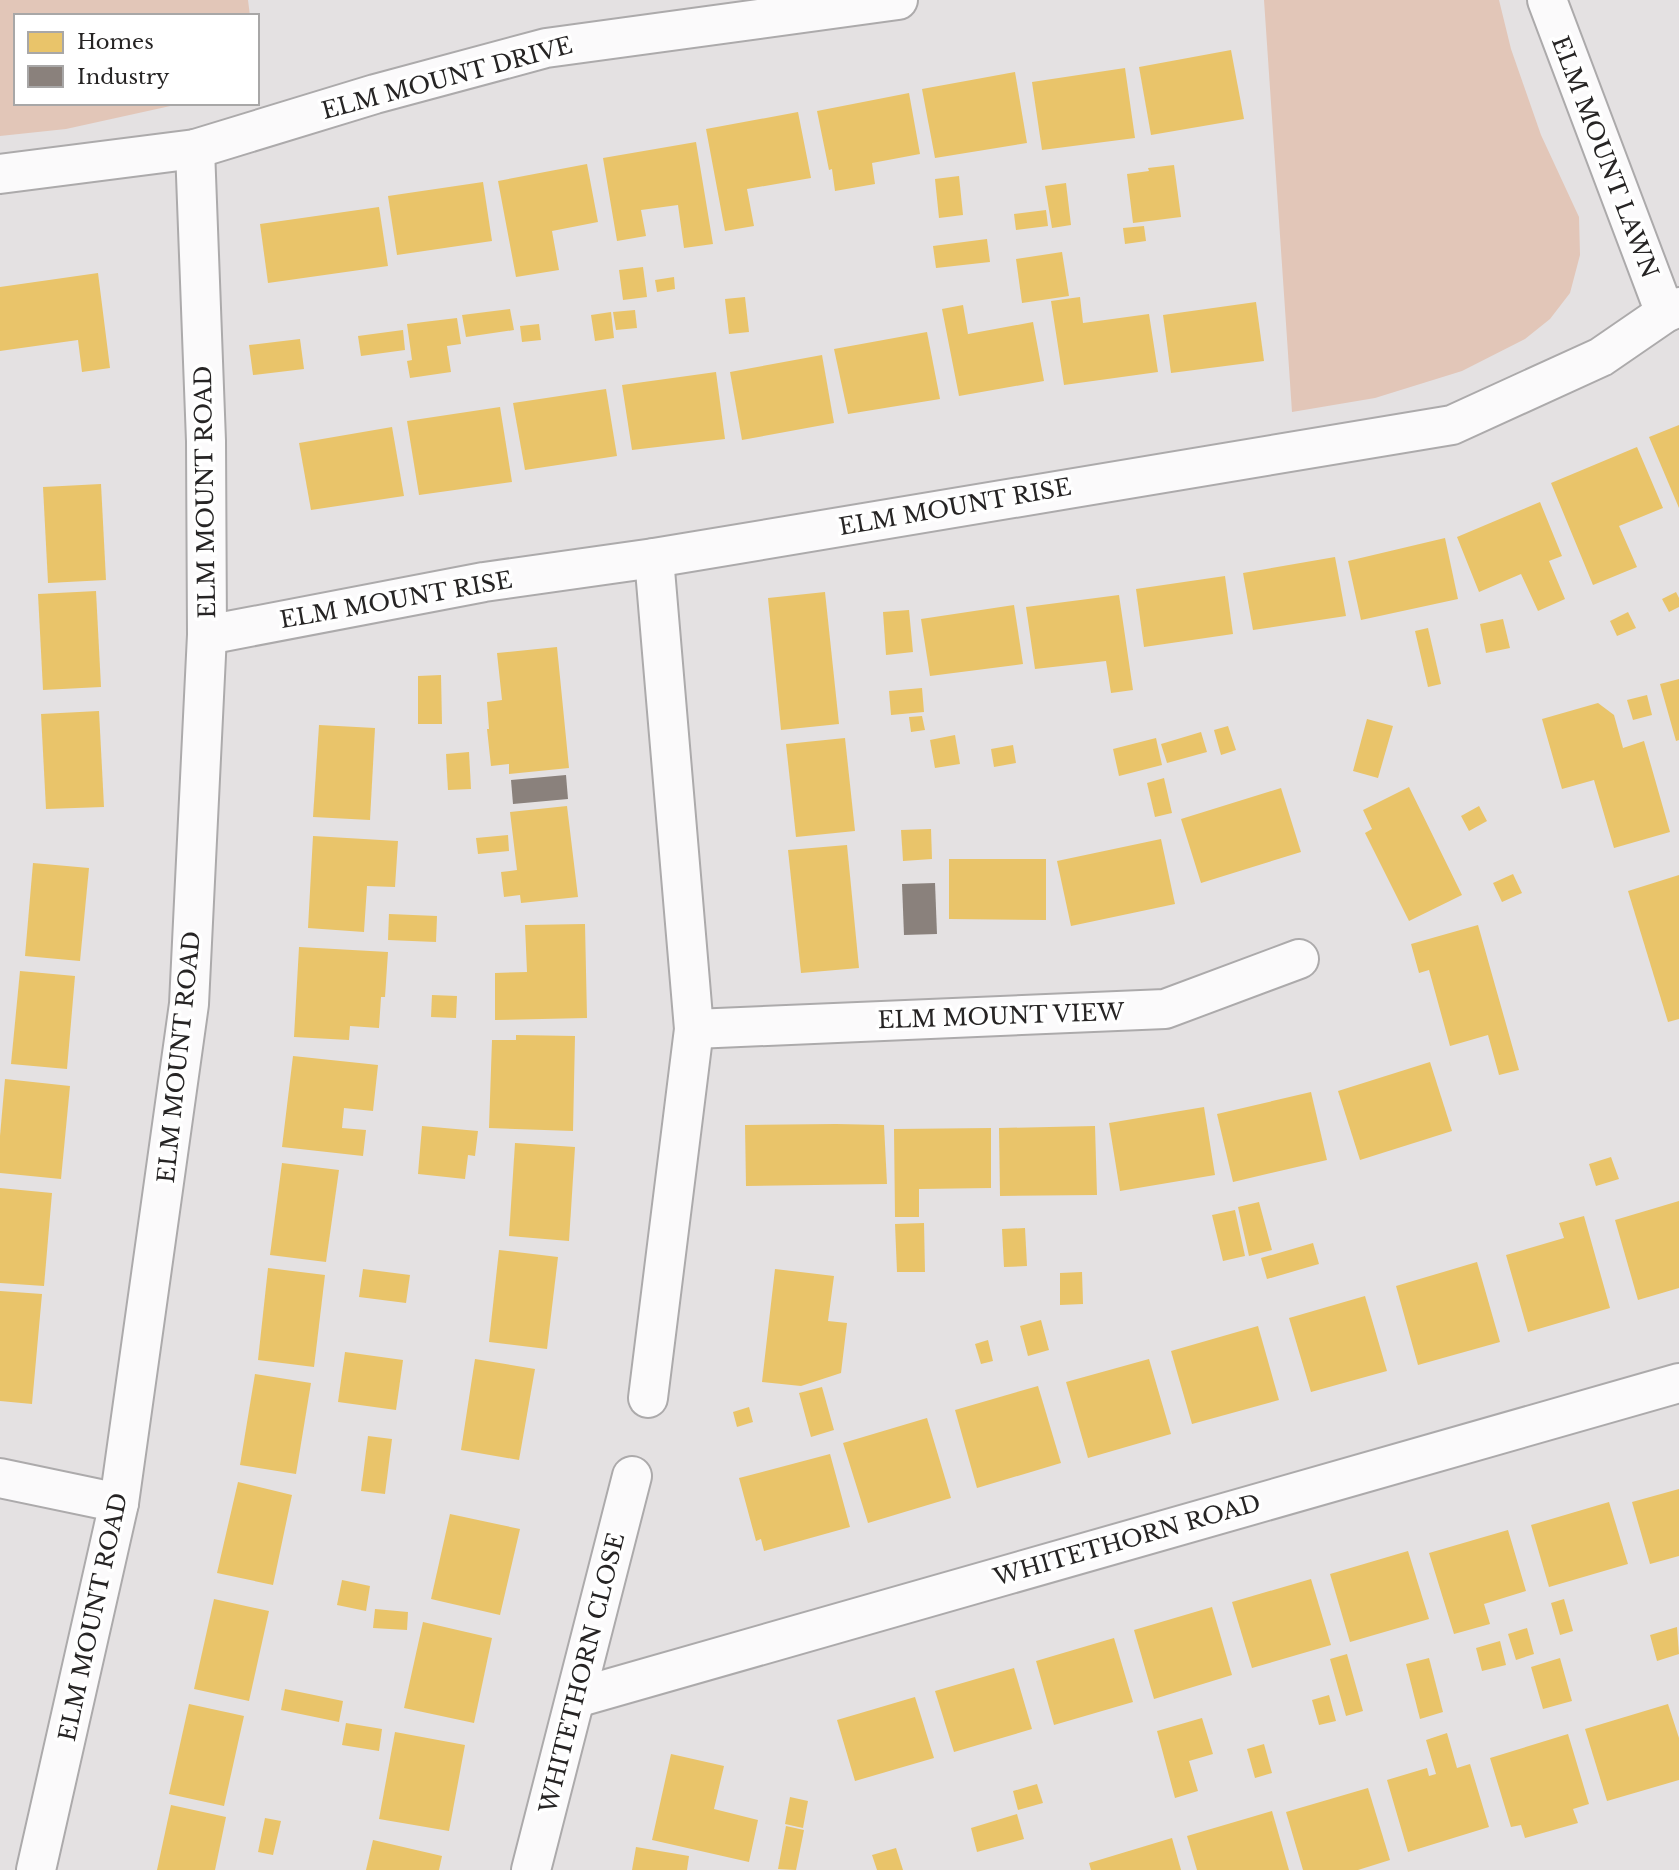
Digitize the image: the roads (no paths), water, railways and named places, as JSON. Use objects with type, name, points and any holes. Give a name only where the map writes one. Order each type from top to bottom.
[{"type":"street","name":"ELM MOUNT DRIVE","points":[[0,174],[195,149],[375,94],[546,48],[898,0]]},
{"type":"street","name":"ELM MOUNT LAWN","points":[[1547,0],[1672,310]]},
{"type":"street","name":"ELM MOUNT ROAD","points":[[36,1870],[119,1503],[190,1003],[206,635],[206,441],[195,149]]},
{"type":"street","name":"ELM MOUNT RISE","points":[[206,635],[484,582],[654,558],[1452,425],[1601,357],[1672,310]]},
{"type":"street","points":[[648,1398],[694,1029],[654,558]]},
{"type":"street","name":"ELM MOUNT VIEW","points":[[694,1029],[1165,1009],[1299,959]]},
{"type":"street","name":"WHITETHORN ROAD","points":[[576,1698],[1679,1384]]},
{"type":"street","name":"WHITETHORN CLOSE","points":[[531,1870],[632,1476]]},
{"type":"street","points":[[0,1478],[119,1503]]}]
